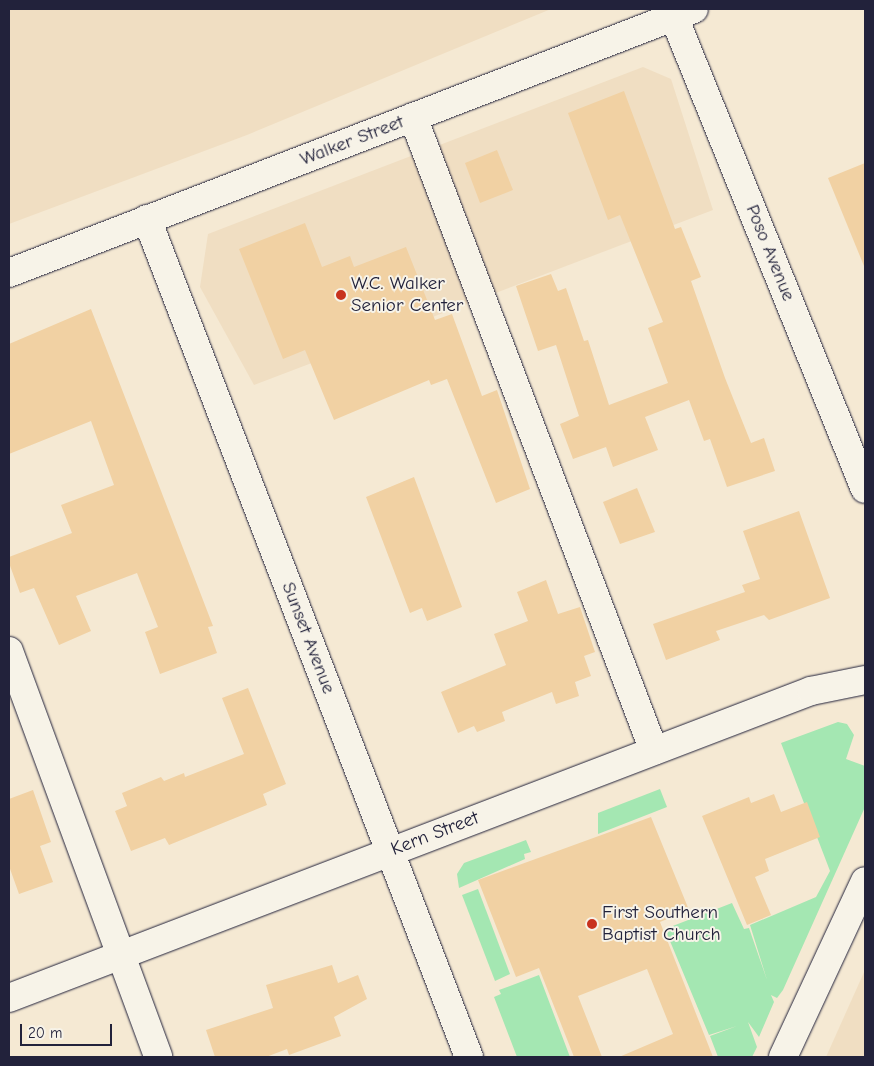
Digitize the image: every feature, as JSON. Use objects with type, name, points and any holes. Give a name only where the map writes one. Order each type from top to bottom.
[{"type":"street","name":"Walker Street","points":[[9,273],[684,13]]},
{"type":"street","name":"Poso Avenue","points":[[684,13],[865,488]]},
{"type":"street","points":[[413,117],[654,751]]},
{"type":"street","name":"Sunset Avenue","points":[[147,219],[469,1057]]},
{"type":"street","points":[[9,651],[158,1057]]},
{"type":"street","name":"Kern Street","points":[[9,998],[811,691],[865,680]]},
{"type":"street","points":[[784,1057],[865,881]]},
{"type":"shaded area","points":[[9,9],[551,9],[247,135],[9,224]]},
{"type":"shaded area","points":[[643,67],[671,79],[713,210],[254,385],[200,287],[208,234]]},
{"type":"shaded area","points":[[865,970],[865,1057],[826,1057]]},
{"type":"green space","points":[[838,722],[847,724],[854,735],[846,759],[865,766],[865,807],[783,990],[777,998],[771,995],[774,1002],[759,1037],[748,1022],[757,1047],[752,1057],[718,1057],[710,1036],[737,1026],[709,1035],[665,929],[732,903],[744,929],[749,928],[767,980],[750,925],[816,897],[830,871],[781,743]]},
{"type":"green space","points":[[660,789],[667,807],[598,834],[598,813]]},
{"type":"green space","points":[[526,840],[531,852],[524,854],[525,859],[459,888],[457,874],[464,863]]},
{"type":"green space","points":[[478,889],[510,974],[495,981],[462,895]]},
{"type":"green space","points":[[539,975],[570,1057],[517,1057],[494,997],[501,994],[499,990]]},
{"type":"building","points":[[624,91],[675,229],[681,227],[701,277],[691,281],[725,378],[751,443],[764,438],[775,471],[727,487],[710,439],[704,441],[689,400],[645,417],[658,450],[613,467],[606,447],[573,459],[560,424],[579,416],[556,345],[538,351],[516,286],[551,274],[558,291],[566,288],[584,341],[588,340],[609,405],[668,383],[648,328],[663,322],[620,215],[608,220],[568,113]]},
{"type":"building","points":[[497,150],[513,190],[480,203],[465,163]]},
{"type":"building","points":[[865,163],[865,266],[864,266],[828,178]]},
{"type":"building","points":[[305,223],[322,267],[350,256],[354,267],[406,247],[435,320],[452,314],[482,396],[497,390],[530,489],[496,503],[447,379],[431,385],[429,380],[334,420],[305,350],[283,359],[239,249]]},
{"type":"building","points":[[91,309],[213,626],[208,627],[217,653],[160,674],[145,632],[158,627],[137,573],[76,596],[91,631],[59,645],[34,588],[20,593],[9,563],[9,557],[72,533],[61,505],[114,485],[91,421],[9,454],[9,344]]},
{"type":"building","points":[[414,477],[462,607],[427,621],[422,608],[410,613],[366,497]]},
{"type":"building","points":[[637,488],[655,532],[620,544],[603,502]]},
{"type":"building","points":[[799,511],[830,598],[769,620],[764,615],[716,631],[720,640],[666,660],[653,624],[745,592],[742,585],[760,579],[743,531]]},
{"type":"building","points":[[546,580],[558,614],[580,607],[595,652],[584,656],[591,676],[575,682],[579,696],[556,704],[552,692],[502,712],[505,721],[477,732],[474,726],[458,733],[441,692],[506,665],[494,634],[528,621],[517,592]]},
{"type":"building","points":[[248,688],[286,784],[263,794],[267,805],[169,845],[165,838],[131,851],[115,811],[127,806],[122,793],[161,777],[164,781],[184,773],[185,777],[244,754],[222,698]]},
{"type":"building","points":[[33,790],[51,842],[40,846],[53,882],[19,894],[9,866],[9,799]]},
{"type":"building","points":[[774,794],[781,812],[807,802],[820,837],[765,859],[769,871],[755,877],[771,915],[747,925],[702,816],[749,797],[751,803]]},
{"type":"building","points":[[651,817],[689,910],[660,922],[713,1057],[619,1057],[673,1034],[647,969],[578,996],[602,1057],[574,1057],[539,968],[516,977],[478,880]]},
{"type":"building","points":[[332,965],[338,983],[358,975],[367,999],[334,1017],[341,1036],[289,1055],[287,1049],[266,1057],[215,1057],[206,1030],[273,1008],[266,985]]},
{"type":"place","name":"W.C. Walker Senior Center","points":[[341,295]]},
{"type":"place","name":"First Southern Baptist Church","points":[[592,924]]}]
